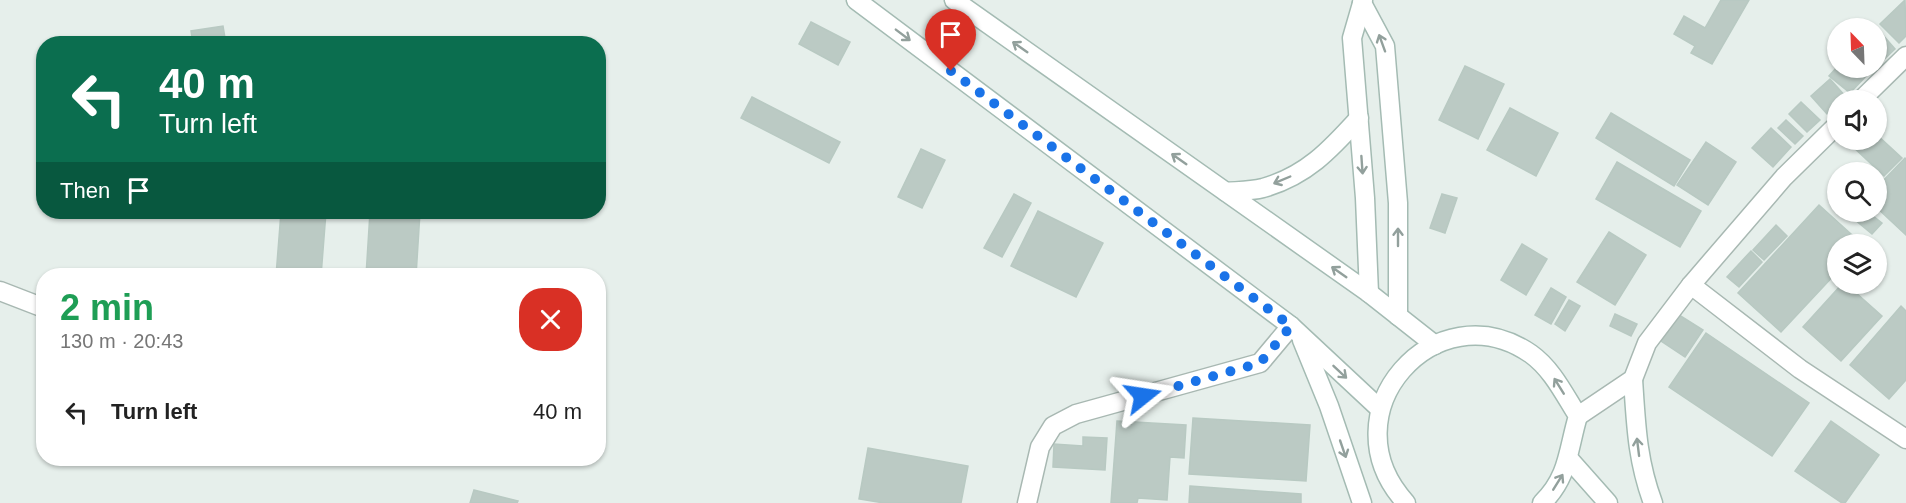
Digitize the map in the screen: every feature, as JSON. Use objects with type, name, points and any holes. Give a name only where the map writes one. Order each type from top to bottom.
[{"type":"main road","points":[[856,0],[1296,331],[1380,409]]},
{"type":"main road","points":[[954,0],[1369,293],[1436,345]]},
{"type":"main road","points":[[1362,2],[1352,38],[1369,293]]},
{"type":"main road","points":[[1362,2],[1385,46],[1398,203],[1398,316]]},
{"type":"main road","points":[[1872,90],[1906,56]]},
{"type":"main road","points":[[1226,192],[1261,189],[1286,180],[1312,165],[1328,152],[1359,118]]},
{"type":"main road","points":[[1653,503],[1638,452],[1632,379],[1647,343],[1690,285],[1784,177],[1827,135]]},
{"type":"main road","points":[[1690,285],[1800,369],[1906,439]]},
{"type":"main road","points":[[0,291],[36,305]]},
{"type":"main road","points":[[1027,503],[1040,447],[1053,426],[1076,414],[1260,363],[1296,331]]},
{"type":"main road","points":[[1296,331],[1329,406],[1362,503]]},
{"type":"main road","points":[[1400,499],[1385,473],[1379,452],[1377,430],[1380,409],[1388,389],[1401,371],[1417,356],[1436,345],[1460,338],[1485,337],[1509,343],[1531,354],[1550,371],[1578,416]]},
{"type":"main road","points":[[1542,503],[1561,479],[1569,459],[1578,416],[1632,379]]},
{"type":"main road","points":[[1569,459],[1608,503]]},
{"type":"building","points":[[1721,0],[1749,0],[1712,64],[1691,53],[1695,46],[1674,34],[1684,16],[1705,28]]},
{"type":"building","points":[[1905,0],[1906,36],[1899,43],[1887,31],[1886,18]]},
{"type":"building","points":[[811,22],[850,42],[838,65],[799,44]]},
{"type":"building","points":[[223,26],[225,36],[192,36],[191,31]]},
{"type":"building","points":[[1887,40],[1895,49],[1887,57]]},
{"type":"building","points":[[1465,66],[1504,84],[1478,139],[1439,120]]},
{"type":"building","points":[[1831,78],[1864,78],[1853,90],[1846,90]]},
{"type":"building","points":[[1830,79],[1840,90],[1827,90],[1827,114],[1811,96]]},
{"type":"building","points":[[752,97],[840,142],[829,163],[741,118]]},
{"type":"building","points":[[1801,102],[1820,120],[1807,132],[1789,114]]},
{"type":"building","points":[[1510,108],[1558,133],[1536,176],[1487,150]]},
{"type":"building","points":[[1611,113],[1690,160],[1674,186],[1596,138]]},
{"type":"building","points":[[1786,120],[1803,136],[1795,144],[1778,128]]},
{"type":"building","points":[[1771,128],[1791,147],[1773,167],[1752,148]]},
{"type":"building","points":[[1706,142],[1736,162],[1708,205],[1677,185]]},
{"type":"building","points":[[1887,144],[1902,158],[1887,173],[1887,162],[1869,162],[1856,150],[1887,150]]},
{"type":"building","points":[[921,149],[945,160],[922,208],[898,197]]},
{"type":"building","points":[[1906,159],[1906,235],[1887,217],[1887,177]]},
{"type":"building","points":[[1617,162],[1701,211],[1680,247],[1596,199]]},
{"type":"building","points":[[1014,194],[1031,203],[1002,257],[984,248]]},
{"type":"building","points":[[1442,194],[1457,198],[1445,233],[1430,228]]},
{"type":"building","points":[[1819,205],[1827,212],[1827,222],[1838,222],[1851,234],[1827,234],[1827,283],[1781,332],[1738,293]]},
{"type":"building","points":[[1038,211],[1103,243],[1076,297],[1011,266]]},
{"type":"building","points":[[280,219],[325,219],[322,268],[277,268]]},
{"type":"building","points":[[370,219],[420,219],[416,268],[366,268]]},
{"type":"building","points":[[1857,222],[1882,223],[1872,234]]},
{"type":"building","points":[[1776,225],[1787,236],[1764,260],[1753,250]]},
{"type":"building","points":[[1609,232],[1646,255],[1615,305],[1577,282]]},
{"type":"building","points":[[1522,244],[1547,259],[1526,295],[1501,280]]},
{"type":"building","points":[[1751,251],[1762,262],[1739,287],[1727,277]]},
{"type":"building","points":[[1551,288],[1566,297],[1551,324],[1535,315]]},
{"type":"building","points":[[1833,294],[1857,294],[1882,316],[1841,361],[1803,327]]},
{"type":"building","points":[[1569,300],[1580,306],[1565,331],[1555,324]]},
{"type":"building","points":[[1901,306],[1906,311],[1906,380],[1889,399],[1850,365]]},
{"type":"building","points":[[1615,314],[1637,324],[1631,336],[1610,326]]},
{"type":"building","points":[[1679,315],[1703,330],[1685,357],[1661,341]]},
{"type":"building","points":[[1706,333],[1809,403],[1772,456],[1669,387]]},
{"type":"building","points":[[1193,418],[1310,425],[1306,481],[1189,474]]},
{"type":"building","points":[[1117,421],[1186,425],[1184,458],[1170,457],[1167,500],[1138,498],[1137,503],[1111,503]]},
{"type":"building","points":[[1831,421],[1879,455],[1845,503],[1795,471]]},
{"type":"building","points":[[1083,437],[1107,438],[1105,470],[1053,467],[1054,444],[1083,446]]},
{"type":"building","points":[[868,448],[968,466],[961,503],[884,503],[859,499]]},
{"type":"building","points":[[1190,486],[1301,494],[1301,503],[1189,503]]},
{"type":"building","points":[[474,490],[518,501],[517,503],[470,503]]},
{"type":"route","points":[[951,71],[1291,326],[1260,363],[1143,396]]}]
